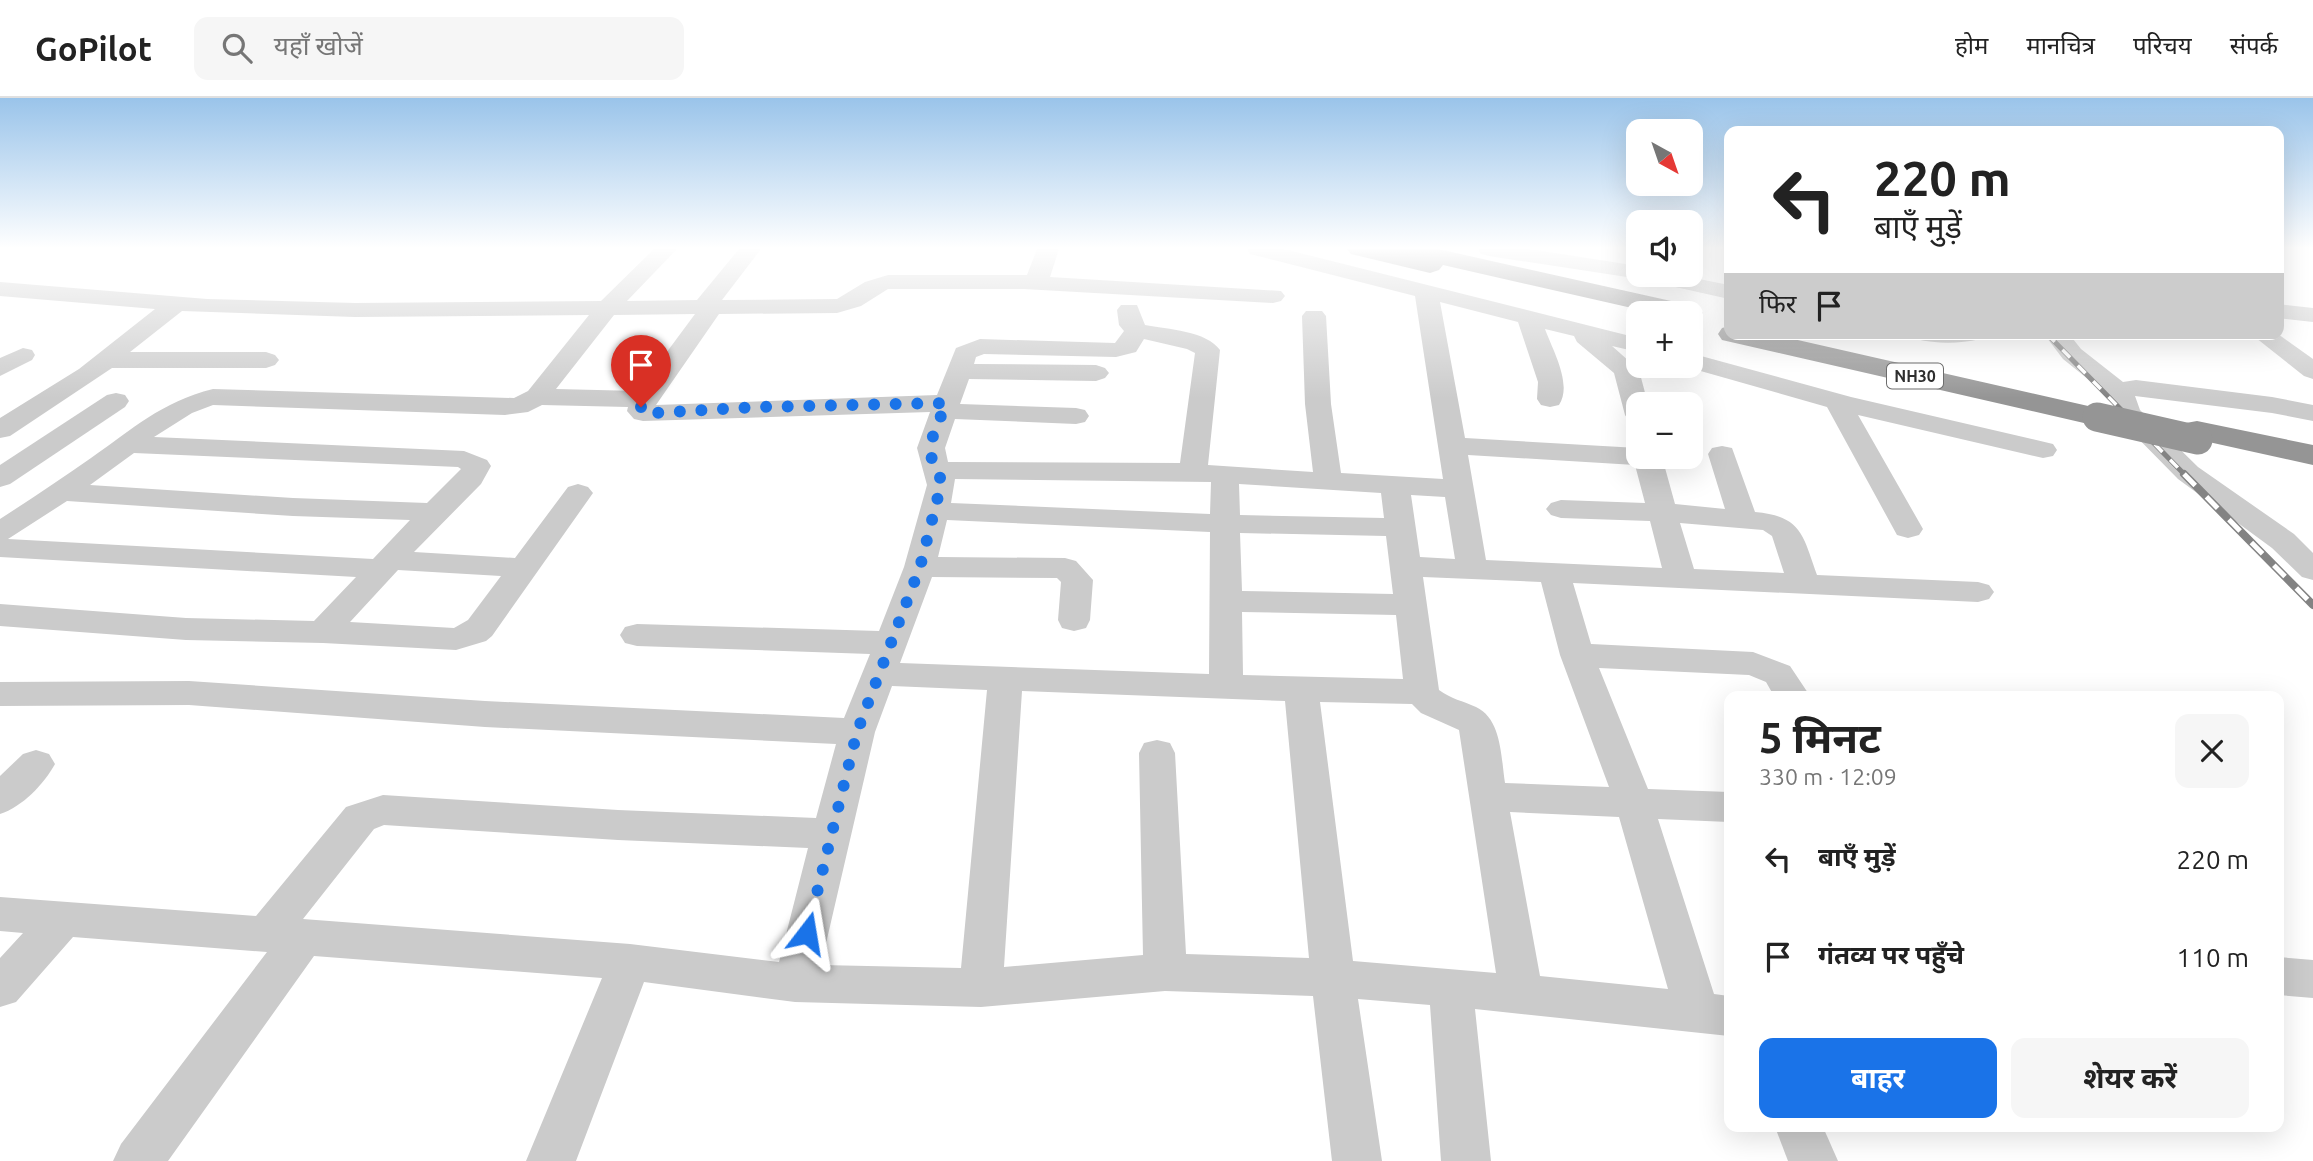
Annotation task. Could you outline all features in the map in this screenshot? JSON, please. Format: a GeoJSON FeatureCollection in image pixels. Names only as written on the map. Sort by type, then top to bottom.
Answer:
{"type":"FeatureCollection","features":[{"type":"Feature","properties":{"kind":"highway"},"geometry":{"type":"LineString","coordinates":[[1577,299],[1626,310]]}},
{"type":"Feature","properties":{"kind":"highway"},"geometry":{"type":"LineString","coordinates":[[1703,316],[1724,321]]}},
{"type":"Feature","properties":{"kind":"highway","name":"NH30"},"geometry":{"type":"LineString","coordinates":[[1703,328],[1724,333]]}},
{"type":"Feature","properties":{"kind":"highway","name":"NH30"},"geometry":{"type":"LineString","coordinates":[[1761,340],[2107,406]]}},
{"type":"Feature","properties":{"kind":"highway","name":"NH30"},"geometry":{"type":"LineString","coordinates":[[1809,340],[2107,406],[2313,467]]}},
{"type":"Feature","properties":{"kind":"highway","name":"NH30"},"geometry":{"type":"LineString","coordinates":[[2198,435],[2313,455]]}},
{"type":"Feature","properties":{"kind":"street"},"geometry":{"type":"LineString","coordinates":[[113,299],[176,304],[355,310],[837,306],[859,299]]}},
{"type":"Feature","properties":{"kind":"street"},"geometry":{"type":"LineString","coordinates":[[0,532],[62,492],[180,407],[213,397],[519,406],[537,397],[616,299]]}},
{"type":"Feature","properties":{"kind":"street"},"geometry":{"type":"LineString","coordinates":[[714,299],[641,407],[643,413],[760,407],[945,407],[1076,416]]}},
{"type":"Feature","properties":{"kind":"street"},"geometry":{"type":"LineString","coordinates":[[1130,299],[1129,319],[1137,330],[1195,343],[1208,350],[1193,472]]}},
{"type":"Feature","properties":{"kind":"street"},"geometry":{"type":"LineString","coordinates":[[1428,299],[1442,370],[1472,569]]}},
{"type":"Feature","properties":{"kind":"street"},"geometry":{"type":"LineString","coordinates":[[1456,299],[1626,342]]}},
{"type":"Feature","properties":{"kind":"street"},"geometry":{"type":"LineString","coordinates":[[0,430],[107,360],[176,304]]}},
{"type":"Feature","properties":{"kind":"street"},"geometry":{"type":"LineString","coordinates":[[2284,312],[2313,315]]}},
{"type":"Feature","properties":{"kind":"street"},"geometry":{"type":"LineString","coordinates":[[1314,316],[1318,404],[1328,480]]}},
{"type":"Feature","properties":{"kind":"street"},"geometry":{"type":"LineString","coordinates":[[1529,317],[1551,382],[1550,400]]}},
{"type":"Feature","properties":{"kind":"street"},"geometry":{"type":"LineString","coordinates":[[795,983],[857,732],[920,567],[941,485],[931,448],[965,353],[980,346],[1116,350],[1127,347],[1137,330]]}},
{"type":"Feature","properties":{"kind":"street"},"geometry":{"type":"LineString","coordinates":[[1579,330],[1626,370],[1632,392]]}},
{"type":"Feature","properties":{"kind":"street"},"geometry":{"type":"LineString","coordinates":[[2061,340],[2107,406],[2128,413],[2180,466],[2210,491],[2283,541],[2313,570]]}},
{"type":"Feature","properties":{"kind":"street"},"geometry":{"type":"LineString","coordinates":[[2271,340],[2313,371]]}},
{"type":"Feature","properties":{"kind":"street"},"geometry":{"type":"LineString","coordinates":[[0,368],[23,355]]}},
{"type":"Feature","properties":{"kind":"street"},"geometry":{"type":"LineString","coordinates":[[107,360],[266,360]]}},
{"type":"Feature","properties":{"kind":"street"},"geometry":{"type":"LineString","coordinates":[[1703,364],[1836,401],[2043,450]]}},
{"type":"Feature","properties":{"kind":"street"},"geometry":{"type":"LineString","coordinates":[[958,371],[1096,373]]}},
{"type":"Feature","properties":{"kind":"street"},"geometry":{"type":"LineString","coordinates":[[2107,406],[2127,389],[2136,388],[2272,405],[2313,413]]}},
{"type":"Feature","properties":{"kind":"street"},"geometry":{"type":"LineString","coordinates":[[537,397],[646,399]]}},
{"type":"Feature","properties":{"kind":"street"},"geometry":{"type":"LineString","coordinates":[[0,478],[116,401]]}},
{"type":"Feature","properties":{"kind":"street"},"geometry":{"type":"LineString","coordinates":[[1836,401],[1908,529]]}},
{"type":"Feature","properties":{"kind":"street"},"geometry":{"type":"LineString","coordinates":[[128,444],[473,462],[477,467],[476,472],[323,632]]}},
{"type":"Feature","properties":{"kind":"street"},"geometry":{"type":"LineString","coordinates":[[1452,446],[1626,456]]}},
{"type":"Feature","properties":{"kind":"street"},"geometry":{"type":"LineString","coordinates":[[1722,454],[1743,519]]}},
{"type":"Feature","properties":{"kind":"street"},"geometry":{"type":"LineString","coordinates":[[1651,469],[1681,579]]}},
{"type":"Feature","properties":{"kind":"street"},"geometry":{"type":"LineString","coordinates":[[938,470],[1193,472],[1458,489]]}},
{"type":"Feature","properties":{"kind":"street"},"geometry":{"type":"LineString","coordinates":[[1084,517],[1085,471]]}},
{"type":"Feature","properties":{"kind":"street"},"geometry":{"type":"LineString","coordinates":[[1225,475],[1226,685]]}},
{"type":"Feature","properties":{"kind":"street"},"geometry":{"type":"LineString","coordinates":[[1395,485],[1422,692],[1425,699],[1434,705],[1474,722],[1478,728],[1521,994]]}},
{"type":"Feature","properties":{"kind":"street"},"geometry":{"type":"LineString","coordinates":[[62,492],[293,507],[435,512]]}},
{"type":"Feature","properties":{"kind":"street"},"geometry":{"type":"LineString","coordinates":[[0,615],[186,629],[323,632],[444,640],[464,638],[480,628],[578,493]]}},
{"type":"Feature","properties":{"kind":"street"},"geometry":{"type":"LineString","coordinates":[[1561,509],[1661,512],[1771,522],[1786,532],[1804,584]]}},
{"type":"Feature","properties":{"kind":"street"},"geometry":{"type":"LineString","coordinates":[[934,511],[1226,524],[1400,527]]}},
{"type":"Feature","properties":{"kind":"street"},"geometry":{"type":"LineString","coordinates":[[0,548],[386,565],[525,568]]}},
{"type":"Feature","properties":{"kind":"street"},"geometry":{"type":"LineString","coordinates":[[1405,566],[1978,592]]}},
{"type":"Feature","properties":{"kind":"street"},"geometry":{"type":"LineString","coordinates":[[920,567],[1065,568],[1077,580],[1074,620]]}},
{"type":"Feature","properties":{"kind":"street"},"geometry":{"type":"LineString","coordinates":[[0,914],[630,962],[795,983],[981,988],[1165,972],[1333,978],[1713,1014],[1577,655],[1553,573]]}},
{"type":"Feature","properties":{"kind":"street"},"geometry":{"type":"LineString","coordinates":[[1226,601],[1410,605]]}},
{"type":"Feature","properties":{"kind":"street"},"geometry":{"type":"LineString","coordinates":[[638,635],[885,658],[1005,678],[1422,692]]}},
{"type":"Feature","properties":{"kind":"street"},"geometry":{"type":"LineString","coordinates":[[1577,655],[1754,664],[1778,674],[1789,691]]}},
{"type":"Feature","properties":{"kind":"street"},"geometry":{"type":"LineString","coordinates":[[981,988],[1005,678]]}},
{"type":"Feature","properties":{"kind":"street"},"geometry":{"type":"LineString","coordinates":[[1301,689],[1333,978],[1357,1161]]}},
{"type":"Feature","properties":{"kind":"street"},"geometry":{"type":"LineString","coordinates":[[0,694],[189,693],[485,714],[857,732]]}},
{"type":"Feature","properties":{"kind":"street"},"geometry":{"type":"LineString","coordinates":[[1157,753],[1165,972]]}},
{"type":"Feature","properties":{"kind":"street"},"geometry":{"type":"LineString","coordinates":[[0,799],[36,764]]}},
{"type":"Feature","properties":{"kind":"street"},"geometry":{"type":"LineString","coordinates":[[1489,797],[1724,807]]}},
{"type":"Feature","properties":{"kind":"street"},"geometry":{"type":"LineString","coordinates":[[138,1161],[360,818],[383,810],[618,825],[832,834]]}},
{"type":"Feature","properties":{"kind":"street"},"geometry":{"type":"LineString","coordinates":[[0,988],[63,919]]}},
{"type":"Feature","properties":{"kind":"street"},"geometry":{"type":"LineString","coordinates":[[551,1161],[630,962]]}},
{"type":"Feature","properties":{"kind":"street"},"geometry":{"type":"LineString","coordinates":[[2284,977],[2313,979]]}},
{"type":"Feature","properties":{"kind":"street"},"geometry":{"type":"LineString","coordinates":[[1451,990],[1466,1161]]}},
{"type":"Feature","properties":{"kind":"street"},"geometry":{"type":"LineString","coordinates":[[1801,1132],[1813,1161]]}},
{"type":"Feature","properties":{"kind":"railway"},"geometry":{"type":"LineString","coordinates":[[2053,340],[2186,476]]}},
{"type":"Feature","properties":{"kind":"railway"},"geometry":{"type":"LineString","coordinates":[[2184,474],[2313,605]]}},
{"type":"Feature","properties":{"kind":"route"},"geometry":{"type":"LineString","coordinates":[[641,407],[640,411],[643,413],[652,413],[760,407],[946,403],[931,448],[933,461],[941,476],[941,485],[920,567],[857,732],[807,933]]}}]}
